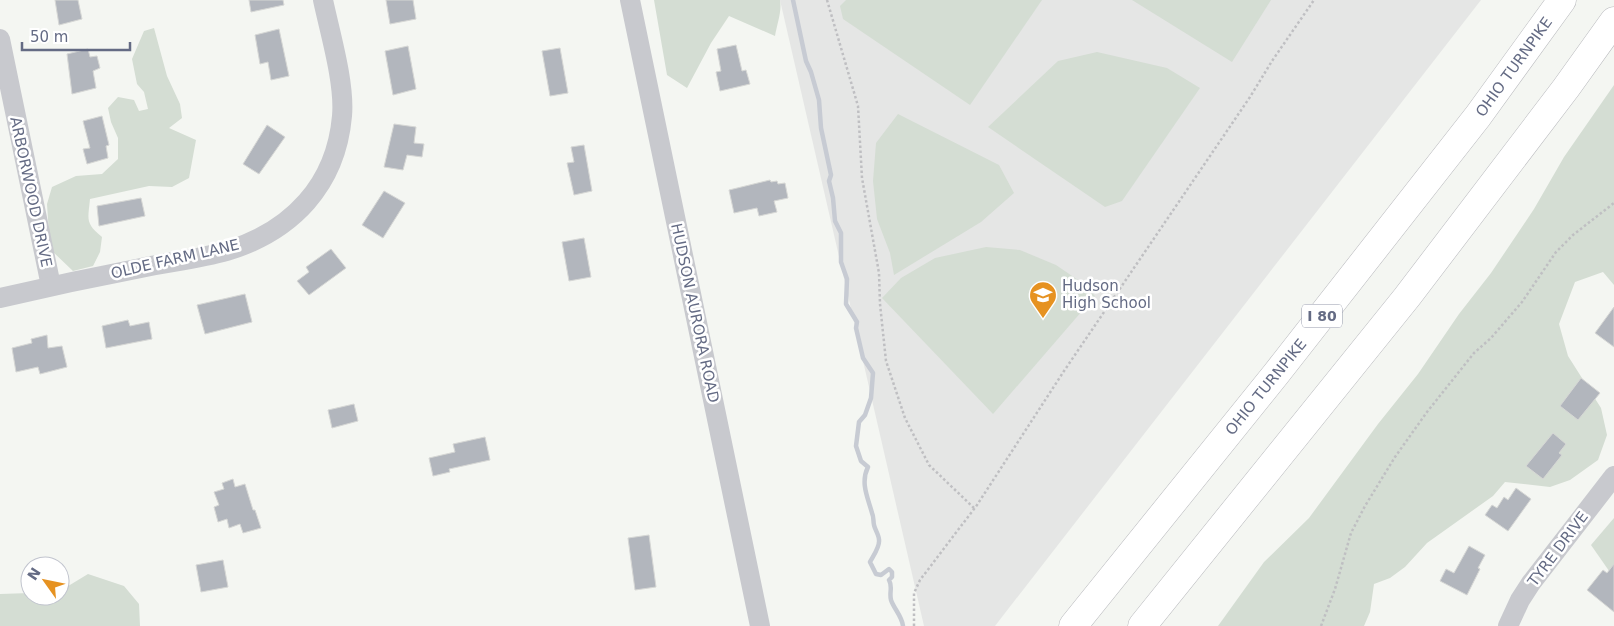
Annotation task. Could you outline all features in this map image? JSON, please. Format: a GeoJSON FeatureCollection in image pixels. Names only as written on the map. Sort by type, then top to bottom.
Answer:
{"type":"FeatureCollection","features":[{"type":"Feature","properties":{"kind":"highway","name":"OHIO TURNPIKE"},"geometry":{"type":"LineString","coordinates":[[1073,626],[1276,374],[1472,124],[1562,0]]}},
{"type":"Feature","properties":{"kind":"highway"},"geometry":{"type":"LineString","coordinates":[[1142,626],[1407,297],[1566,88],[1614,21]]}},
{"type":"Feature","properties":{"kind":"street","name":"OLDE FARM LANE"},"geometry":{"type":"LineString","coordinates":[[0,298],[225,251],[254,241],[292,218],[321,183],[340,137],[342,113],[340,82],[323,0]]}},
{"type":"Feature","properties":{"kind":"street","name":"HUDSON AURORA ROAD"},"geometry":{"type":"LineString","coordinates":[[630,0],[760,626]]}},
{"type":"Feature","properties":{"kind":"street","name":"ARBORWOOD DRIVE"},"geometry":{"type":"LineString","coordinates":[[0,39],[51,286]]}},
{"type":"Feature","properties":{"kind":"street","name":"TYRE DRIVE"},"geometry":{"type":"LineString","coordinates":[[1508,626],[1520,600],[1531,583],[1614,476]]}},
{"type":"Feature","properties":{"kind":"path"},"geometry":{"type":"LineString","coordinates":[[827,0],[858,106],[862,178],[879,272],[880,304],[886,361],[905,418],[929,465],[974,508]]}},
{"type":"Feature","properties":{"kind":"path"},"geometry":{"type":"LineString","coordinates":[[914,626],[914,593],[920,580],[974,508],[1314,0]]}},
{"type":"Feature","properties":{"kind":"path"},"geometry":{"type":"LineString","coordinates":[[1321,626],[1335,589],[1351,533],[1395,457],[1427,412],[1474,353],[1491,338],[1522,302],[1556,252],[1573,235],[1614,203]]}},
{"type":"Feature","properties":{"kind":"shaded area"},"geometry":{"type":"Polygon","coordinates":[[[654,0],[780,0],[780,9],[775,36],[729,16],[711,43],[687,88],[667,75],[654,0]]]}},
{"type":"Feature","properties":{"kind":"shaded area","name":"Hudson High School"},"geometry":{"type":"Polygon","coordinates":[[[780,0],[1481,0],[995,626],[924,626],[780,0]]]}},
{"type":"Feature","properties":{"kind":"shaded area"},"geometry":{"type":"Polygon","coordinates":[[[846,0],[1042,0],[970,105],[843,19],[840,6],[846,0]]]}},
{"type":"Feature","properties":{"kind":"shaded area"},"geometry":{"type":"Polygon","coordinates":[[[1132,0],[1271,0],[1232,62],[1132,0]]]}},
{"type":"Feature","properties":{"kind":"shaded area"},"geometry":{"type":"Polygon","coordinates":[[[154,28],[167,76],[180,104],[182,118],[169,128],[196,140],[189,178],[172,187],[149,186],[90,199],[89,221],[102,237],[100,252],[93,266],[73,271],[50,249],[47,204],[52,187],[76,176],[102,174],[118,159],[118,138],[111,122],[108,108],[118,97],[134,100],[139,111],[148,109],[144,92],[137,84],[132,59],[144,31],[154,28]]]}},
{"type":"Feature","properties":{"kind":"shaded area"},"geometry":{"type":"Polygon","coordinates":[[[1097,52],[1167,68],[1200,88],[1122,201],[1105,207],[988,127],[1058,61],[1097,52]]]}},
{"type":"Feature","properties":{"kind":"shaded area"},"geometry":{"type":"Polygon","coordinates":[[[1614,85],[1614,285],[1603,272],[1575,282],[1559,324],[1568,356],[1601,408],[1607,435],[1598,460],[1570,480],[1550,487],[1505,482],[1493,496],[1427,543],[1405,567],[1390,578],[1374,584],[1370,612],[1364,626],[1218,626],[1264,562],[1309,518],[1378,424],[1418,374],[1459,314],[1491,273],[1534,209],[1564,157],[1614,85]]]}},
{"type":"Feature","properties":{"kind":"shaded area"},"geometry":{"type":"Polygon","coordinates":[[[898,114],[999,165],[1014,193],[981,222],[894,275],[890,253],[877,219],[873,181],[876,143],[898,114]]]}},
{"type":"Feature","properties":{"kind":"shaded area"},"geometry":{"type":"Polygon","coordinates":[[[986,247],[1020,250],[1056,265],[1081,282],[1095,296],[993,414],[882,298],[901,278],[935,258],[986,247]]]}},
{"type":"Feature","properties":{"kind":"shaded area"},"geometry":{"type":"Polygon","coordinates":[[[1614,518],[1614,578],[1591,545],[1614,518]]]}},
{"type":"Feature","properties":{"kind":"shaded area"},"geometry":{"type":"Polygon","coordinates":[[[88,574],[124,586],[139,604],[140,626],[0,626],[0,594],[20,593],[20,606],[70,606],[70,585],[88,574]]]}},
{"type":"Feature","properties":{"kind":"building"},"geometry":{"type":"Polygon","coordinates":[[[55,0],[78,0],[82,19],[59,25],[55,0]]]}},
{"type":"Feature","properties":{"kind":"building"},"geometry":{"type":"Polygon","coordinates":[[[249,0],[283,0],[284,5],[251,12],[249,0]]]}},
{"type":"Feature","properties":{"kind":"building"},"geometry":{"type":"Polygon","coordinates":[[[386,0],[413,0],[416,19],[390,24],[386,0]]]}},
{"type":"Feature","properties":{"kind":"building"},"geometry":{"type":"Polygon","coordinates":[[[279,29],[289,76],[271,80],[268,62],[260,64],[255,35],[279,29]]]}},
{"type":"Feature","properties":{"kind":"building"},"geometry":{"type":"Polygon","coordinates":[[[736,45],[742,71],[746,70],[750,84],[720,91],[716,72],[721,71],[717,49],[736,45]]]}},
{"type":"Feature","properties":{"kind":"building"},"geometry":{"type":"Polygon","coordinates":[[[408,46],[416,89],[393,95],[385,51],[408,46]]]}},
{"type":"Feature","properties":{"kind":"building"},"geometry":{"type":"Polygon","coordinates":[[[560,48],[568,93],[550,96],[542,51],[560,48]]]}},
{"type":"Feature","properties":{"kind":"building"},"geometry":{"type":"Polygon","coordinates":[[[88,49],[90,57],[97,56],[100,68],[93,71],[96,88],[72,94],[67,54],[88,49]]]}},
{"type":"Feature","properties":{"kind":"building"},"geometry":{"type":"Polygon","coordinates":[[[102,116],[109,145],[106,146],[108,158],[87,164],[83,149],[90,148],[83,121],[102,116]]]}},
{"type":"Feature","properties":{"kind":"building"},"geometry":{"type":"Polygon","coordinates":[[[394,124],[416,127],[414,143],[424,144],[422,157],[407,155],[403,170],[384,167],[394,124]]]}},
{"type":"Feature","properties":{"kind":"building"},"geometry":{"type":"Polygon","coordinates":[[[267,125],[285,137],[259,174],[243,164],[267,125]]]}},
{"type":"Feature","properties":{"kind":"building"},"geometry":{"type":"Polygon","coordinates":[[[584,145],[592,191],[574,195],[567,163],[574,162],[571,147],[584,145]]]}},
{"type":"Feature","properties":{"kind":"building"},"geometry":{"type":"Polygon","coordinates":[[[770,180],[771,182],[777,181],[778,184],[785,183],[788,198],[774,201],[777,212],[759,216],[757,208],[734,213],[729,190],[770,180]]]}},
{"type":"Feature","properties":{"kind":"building"},"geometry":{"type":"Polygon","coordinates":[[[384,191],[405,203],[383,238],[362,225],[384,191]]]}},
{"type":"Feature","properties":{"kind":"building"},"geometry":{"type":"Polygon","coordinates":[[[141,198],[145,216],[99,226],[97,206],[141,198]]]}},
{"type":"Feature","properties":{"kind":"building"},"geometry":{"type":"Polygon","coordinates":[[[584,238],[591,277],[569,281],[562,242],[584,238]]]}},
{"type":"Feature","properties":{"kind":"building"},"geometry":{"type":"Polygon","coordinates":[[[331,249],[346,268],[309,295],[297,281],[309,272],[306,267],[331,249]]]}},
{"type":"Feature","properties":{"kind":"building"},"geometry":{"type":"Polygon","coordinates":[[[245,294],[252,322],[205,334],[197,305],[245,294]]]}},
{"type":"Feature","properties":{"kind":"building"},"geometry":{"type":"Polygon","coordinates":[[[1614,307],[1614,347],[1595,333],[1614,307]]]}},
{"type":"Feature","properties":{"kind":"building"},"geometry":{"type":"Polygon","coordinates":[[[128,320],[130,326],[149,322],[152,339],[106,348],[102,326],[128,320]]]}},
{"type":"Feature","properties":{"kind":"building"},"geometry":{"type":"Polygon","coordinates":[[[47,335],[48,348],[62,346],[67,367],[40,374],[38,367],[16,372],[12,348],[32,343],[31,339],[47,335]]]}},
{"type":"Feature","properties":{"kind":"building"},"geometry":{"type":"Polygon","coordinates":[[[1581,378],[1600,393],[1578,420],[1560,406],[1581,378]]]}},
{"type":"Feature","properties":{"kind":"building"},"geometry":{"type":"Polygon","coordinates":[[[354,404],[358,421],[332,428],[328,410],[354,404]]]}},
{"type":"Feature","properties":{"kind":"building"},"geometry":{"type":"Polygon","coordinates":[[[1553,433],[1566,444],[1559,453],[1562,455],[1543,479],[1526,466],[1553,433]]]}},
{"type":"Feature","properties":{"kind":"building"},"geometry":{"type":"Polygon","coordinates":[[[485,437],[490,460],[449,469],[450,472],[433,476],[429,458],[455,452],[453,444],[485,437]]]}},
{"type":"Feature","properties":{"kind":"building"},"geometry":{"type":"Polygon","coordinates":[[[233,479],[235,487],[245,484],[261,528],[243,533],[240,524],[229,528],[227,519],[218,522],[214,507],[219,505],[214,492],[224,489],[222,483],[233,479]]]}},
{"type":"Feature","properties":{"kind":"building"},"geometry":{"type":"Polygon","coordinates":[[[1516,488],[1531,499],[1508,531],[1485,515],[1492,505],[1497,508],[1504,497],[1508,500],[1516,488]]]}},
{"type":"Feature","properties":{"kind":"building"},"geometry":{"type":"Polygon","coordinates":[[[649,535],[656,587],[635,590],[628,538],[649,535]]]}},
{"type":"Feature","properties":{"kind":"building"},"geometry":{"type":"Polygon","coordinates":[[[1469,546],[1485,555],[1467,595],[1440,581],[1446,569],[1454,573],[1469,546]]]}},
{"type":"Feature","properties":{"kind":"building"},"geometry":{"type":"Polygon","coordinates":[[[223,560],[228,587],[201,592],[196,565],[223,560]]]}},
{"type":"Feature","properties":{"kind":"building"},"geometry":{"type":"Polygon","coordinates":[[[1614,564],[1614,612],[1587,590],[1603,570],[1607,573],[1614,564]]]}},
{"type":"Feature","properties":{"kind":"waterway"},"geometry":{"type":"LineString","coordinates":[[793,0],[806,61],[819,100],[821,128],[831,175],[829,181],[835,221],[841,233],[841,262],[847,279],[846,304],[857,322],[856,328],[863,358],[873,373],[871,398],[865,415],[859,422],[856,446],[861,461],[868,467],[865,485],[879,538],[879,543],[870,562],[876,574],[881,575],[889,569],[892,572],[892,577],[889,580],[891,600],[903,626]]}},
{"type":"Feature","properties":{"kind":"place","name":"Hudson High School"},"geometry":{"type":"Point","coordinates":[1043,319]}}]}
